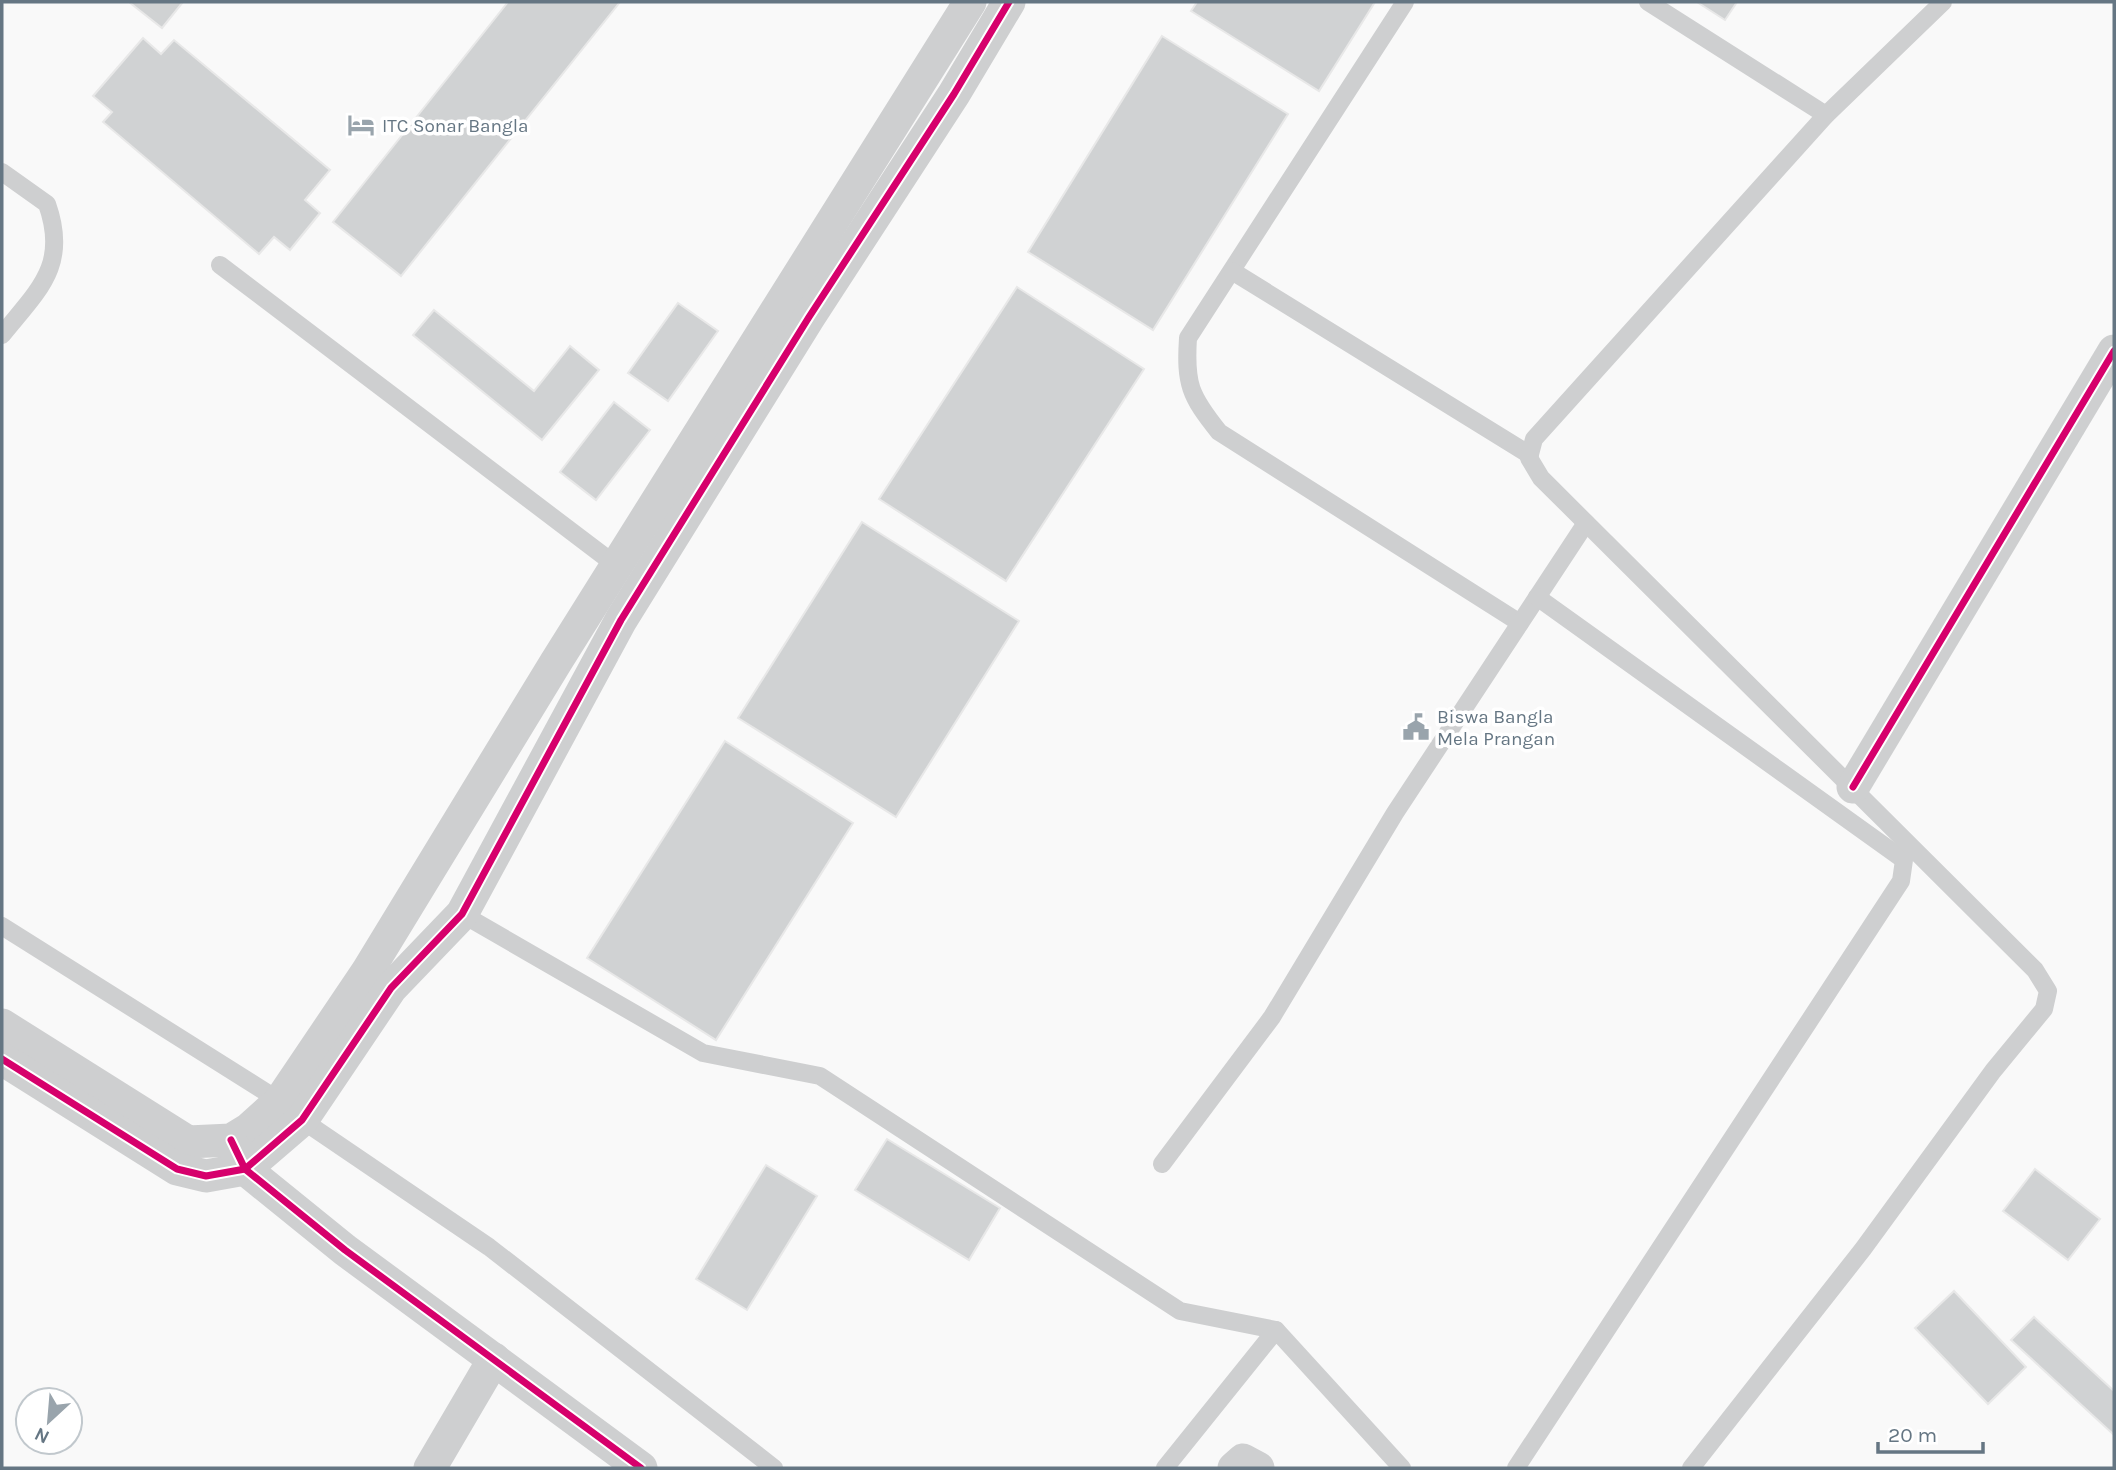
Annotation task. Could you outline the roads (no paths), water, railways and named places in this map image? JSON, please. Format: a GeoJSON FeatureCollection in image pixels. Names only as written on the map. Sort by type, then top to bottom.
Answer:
{"type":"FeatureCollection","features":[{"type":"Feature","properties":{"kind":"street"},"geometry":{"type":"LineString","coordinates":[[2,1059],[177,1169],[206,1176],[291,1111],[391,988],[461,914],[607,611],[617,566],[970,2]]}},
{"type":"Feature","properties":{"kind":"street"},"geometry":{"type":"LineString","coordinates":[[291,1111],[367,972],[607,611],[809,317],[954,94],[1009,2]]}},
{"type":"Feature","properties":{"kind":"street"},"geometry":{"type":"LineString","coordinates":[[1853,787],[2114,351]]}},
{"type":"Feature","properties":{"kind":"street"},"geometry":{"type":"LineString","coordinates":[[2,1025],[188,1142],[238,1154],[345,1250],[641,1468]]}},
{"type":"Feature","properties":{"kind":"street"},"geometry":{"type":"LineString","coordinates":[[430,1468],[494,1359]]}},
{"type":"Feature","properties":{"kind":"street"},"geometry":{"type":"LineString","coordinates":[[1234,1468],[1243,1460],[1258,1468]]}},
{"type":"Feature","properties":{"kind":"lane"},"geometry":{"type":"LineString","coordinates":[[1405,2],[1188,338],[1186,373],[1197,404],[1219,432],[1520,623]]}},
{"type":"Feature","properties":{"kind":"lane"},"geometry":{"type":"LineString","coordinates":[[1648,2],[1826,115]]}},
{"type":"Feature","properties":{"kind":"lane"},"geometry":{"type":"LineString","coordinates":[[1530,455],[1535,439],[1826,115],[1943,2]]}},
{"type":"Feature","properties":{"kind":"lane"},"geometry":{"type":"LineString","coordinates":[[924,72],[954,94]]}},
{"type":"Feature","properties":{"kind":"lane"},"geometry":{"type":"LineString","coordinates":[[2,172],[47,204],[54,235],[54,254],[48,278],[2,335]]}},
{"type":"Feature","properties":{"kind":"lane"},"geometry":{"type":"LineString","coordinates":[[220,265],[617,566]]}},
{"type":"Feature","properties":{"kind":"lane"},"geometry":{"type":"LineString","coordinates":[[1232,271],[1530,455],[1541,478],[2035,970],[2048,990],[2044,1009],[1993,1071],[1863,1249],[1691,1468]]}},
{"type":"Feature","properties":{"kind":"lane"},"geometry":{"type":"LineString","coordinates":[[1162,1164],[1272,1017],[1395,813],[1586,523]]}},
{"type":"Feature","properties":{"kind":"lane"},"geometry":{"type":"LineString","coordinates":[[1517,1468],[1901,881],[1904,860],[1537,597]]}},
{"type":"Feature","properties":{"kind":"lane"},"geometry":{"type":"LineString","coordinates":[[461,914],[702,1053],[820,1076],[1180,1311],[1276,1330],[1402,1468]]}},
{"type":"Feature","properties":{"kind":"lane"},"geometry":{"type":"LineString","coordinates":[[2,926],[291,1111],[489,1247],[774,1468]]}},
{"type":"Feature","properties":{"kind":"lane"},"geometry":{"type":"LineString","coordinates":[[1166,1468],[1276,1330]]}},
{"type":"Feature","properties":{"kind":"place","name":"ITC Sonar Bangla"},"geometry":{"type":"Point","coordinates":[361,125]}},
{"type":"Feature","properties":{"kind":"place","name":"Biswa Bangla Mela Prangan"},"geometry":{"type":"Point","coordinates":[1416,727]}}]}
